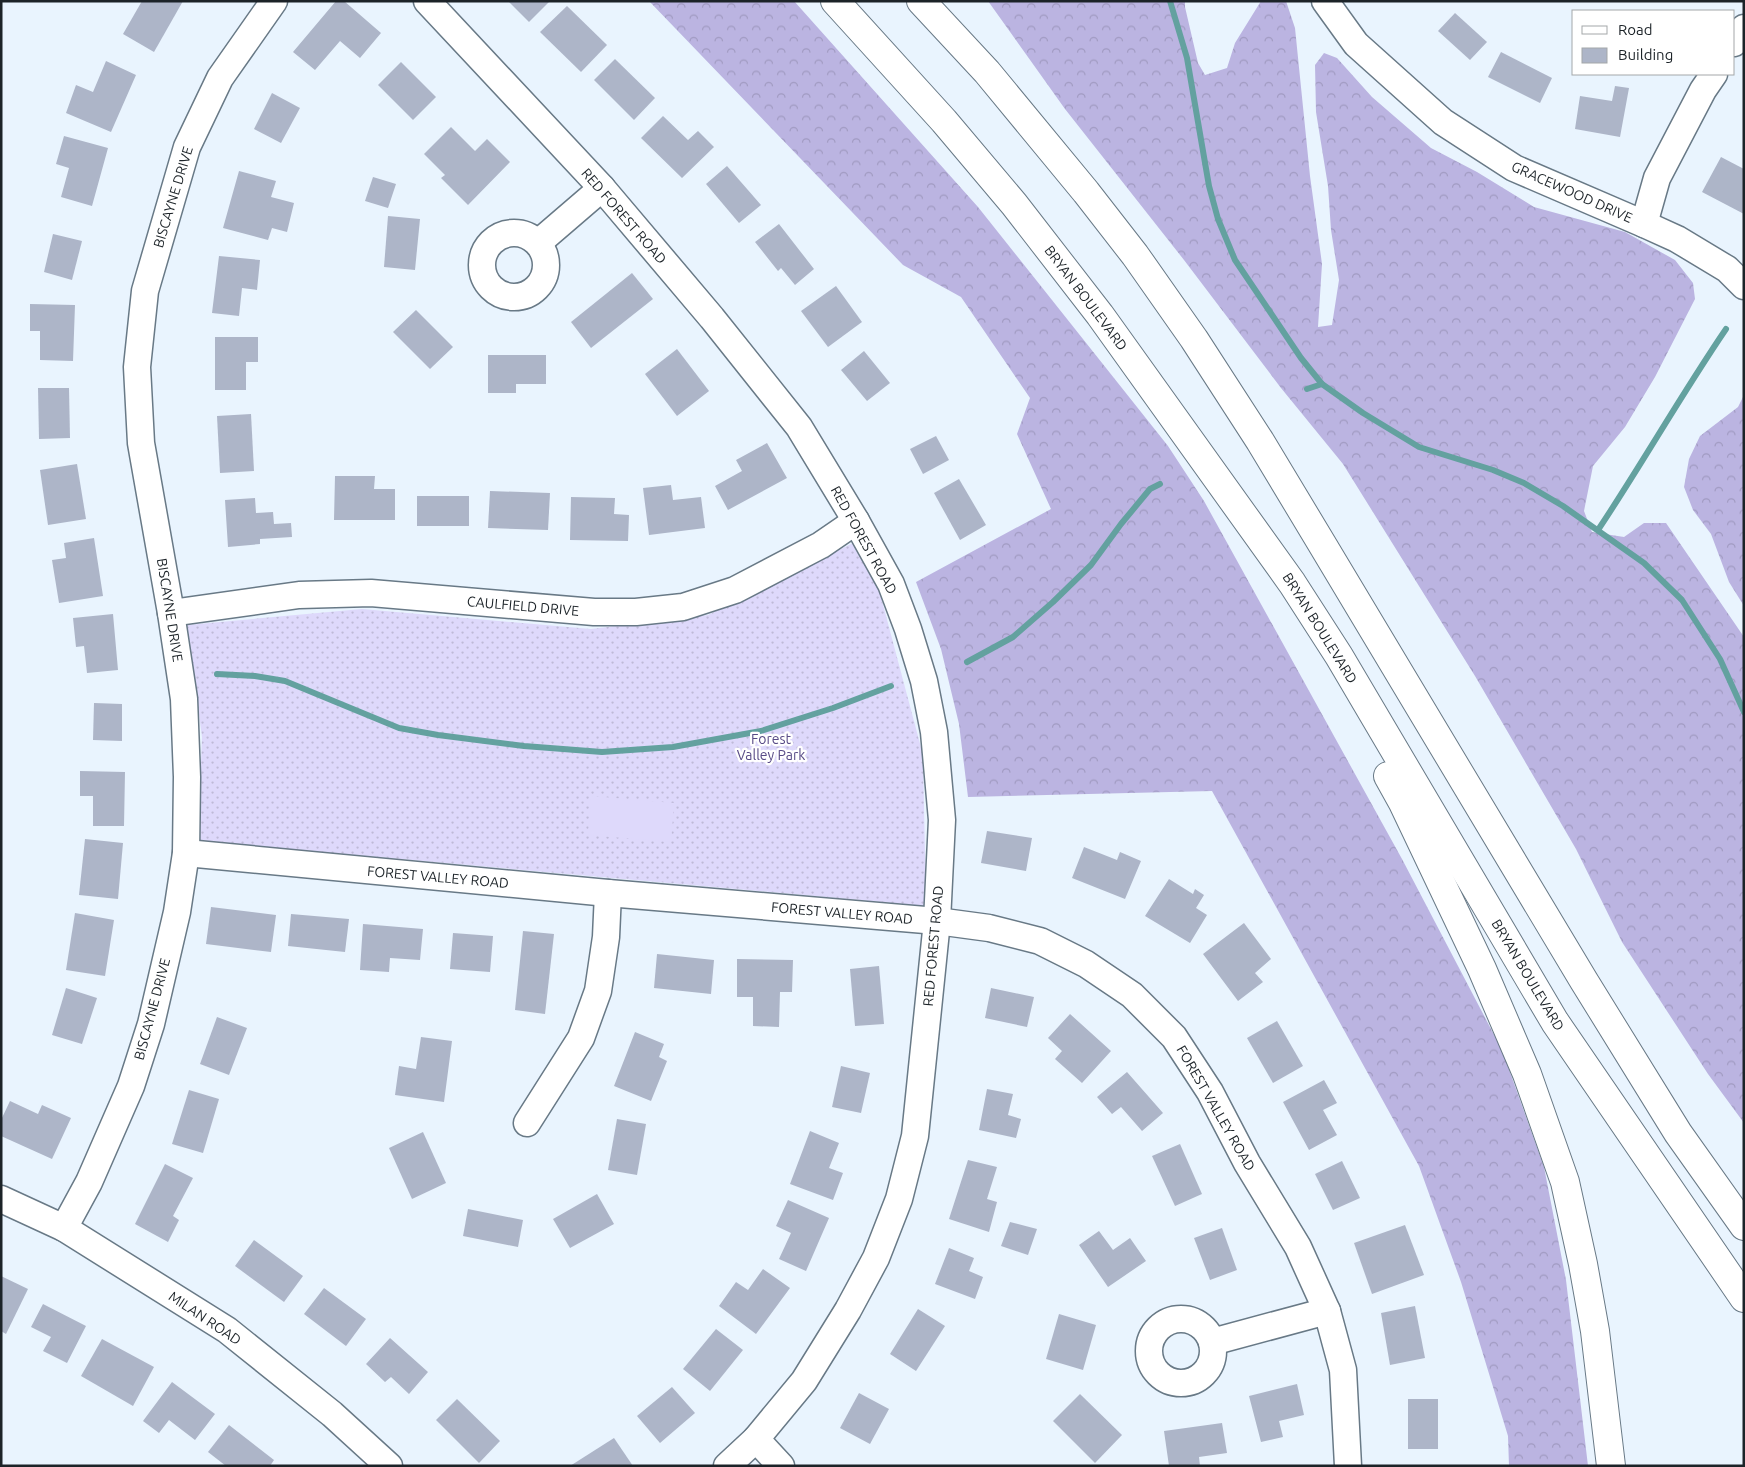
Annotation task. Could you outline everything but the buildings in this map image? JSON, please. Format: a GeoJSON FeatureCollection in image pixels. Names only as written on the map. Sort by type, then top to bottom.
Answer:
{"type":"FeatureCollection","features":[{"type":"Feature","properties":{"kind":"highway","name":"BRYAN BOULEVARD"},"geometry":{"type":"LineString","coordinates":[[835,1],[931,106],[1014,204],[1100,315],[1292,583],[1339,656],[1555,1022],[1744,1298]]}},
{"type":"Feature","properties":{"kind":"highway"},"geometry":{"type":"LineString","coordinates":[[921,1],[987,72],[1086,192],[1135,255],[1194,339],[1260,441],[1584,981],[1678,1133],[1744,1226]]}},
{"type":"Feature","properties":{"kind":"highway"},"geometry":{"type":"LineString","coordinates":[[1292,583],[1314,646],[1403,802],[1482,969],[1531,1083],[1565,1182],[1583,1264],[1595,1331],[1610,1466]]}},
{"type":"Feature","properties":{"kind":"highway"},"geometry":{"type":"LineString","coordinates":[[1708,1176],[1744,1206]]}},
{"type":"Feature","properties":{"kind":"street","name":"BISCAYNE DRIVE"},"geometry":{"type":"LineString","coordinates":[[64,1228],[89,1182],[131,1086],[153,1014],[177,912],[186,853],[188,777],[184,699],[141,442],[138,367],[145,291],[187,147],[220,78],[274,1]]}},
{"type":"Feature","properties":{"kind":"street","name":"RED FOREST ROAD"},"geometry":{"type":"LineString","coordinates":[[427,1],[602,188],[712,318],[799,427],[856,521],[891,584],[908,628],[924,681],[934,732],[942,820],[937,921],[915,1136],[899,1199],[876,1258],[848,1310],[804,1381],[756,1439],[727,1466]]}},
{"type":"Feature","properties":{"kind":"street","name":"GRACEWOOD DRIVE"},"geometry":{"type":"LineString","coordinates":[[1325,1],[1356,44],[1444,122],[1514,168],[1677,239],[1727,270],[1744,286]]}},
{"type":"Feature","properties":{"kind":"street"},"geometry":{"type":"LineString","coordinates":[[1735,42],[1744,28]]}},
{"type":"Feature","properties":{"kind":"street"},"geometry":{"type":"LineString","coordinates":[[1644,224],[1657,178],[1703,90],[1713,75]]}},
{"type":"Feature","properties":{"kind":"street"},"geometry":{"type":"LineString","coordinates":[[538,243],[602,188]]}},
{"type":"Feature","properties":{"kind":"street","name":"CAULFIELD DRIVE"},"geometry":{"type":"LineString","coordinates":[[171,613],[299,595],[371,593],[594,612],[636,612],[683,607],[735,590],[821,545],[856,521]]}},
{"type":"Feature","properties":{"kind":"street","name":"FOREST VALLEY ROAD"},"geometry":{"type":"LineString","coordinates":[[186,853],[608,893],[937,921],[989,928],[1040,941],[1086,964],[1132,996],[1174,1037],[1210,1092],[1247,1163],[1298,1247],[1327,1311],[1343,1370],[1348,1466]]}},
{"type":"Feature","properties":{"kind":"street"},"geometry":{"type":"LineString","coordinates":[[527,1123],[581,1038],[598,990],[606,938],[608,893]]}},
{"type":"Feature","properties":{"kind":"street","name":"MILAN ROAD"},"geometry":{"type":"LineString","coordinates":[[1,1199],[64,1228],[227,1330],[332,1414],[389,1466]]}},
{"type":"Feature","properties":{"kind":"street"},"geometry":{"type":"LineString","coordinates":[[1212,1342],[1327,1311]]}},
{"type":"Feature","properties":{"kind":"street"},"geometry":{"type":"LineString","coordinates":[[756,1439],[781,1466]]}},
{"type":"Feature","properties":{"kind":"green space"},"geometry":{"type":"Polygon","coordinates":[[[649,1],[794,1],[978,207],[1168,446],[1204,501],[1402,859],[1502,1050],[1544,1167],[1566,1280],[1588,1466],[1509,1466],[1508,1436],[1461,1282],[1419,1166],[1212,791],[968,797],[959,724],[941,649],[916,582],[1051,509],[1017,434],[1030,398],[961,297],[903,265],[649,1]]]}},
{"type":"Feature","properties":{"kind":"green space"},"geometry":{"type":"Polygon","coordinates":[[[988,1],[1185,1],[1198,63],[1205,75],[1227,68],[1235,43],[1261,1],[1286,1],[1295,28],[1310,176],[1322,264],[1318,327],[1332,325],[1339,280],[1331,230],[1328,186],[1316,112],[1315,65],[1324,53],[1337,58],[1372,97],[1431,148],[1477,172],[1534,207],[1625,232],[1675,260],[1693,283],[1695,299],[1655,377],[1625,427],[1593,466],[1584,511],[1592,532],[1624,537],[1644,523],[1666,523],[1744,637],[1744,1123],[1708,1074],[1622,942],[1576,849],[1475,676],[1343,464],[1281,388],[1184,260],[1065,109],[988,1]]]}},
{"type":"Feature","properties":{"kind":"green space"},"geometry":{"type":"Polygon","coordinates":[[[1744,395],[1744,606],[1729,582],[1711,534],[1693,510],[1684,487],[1689,459],[1700,436],[1738,407],[1744,395]]]}},
{"type":"Feature","properties":{"kind":"green space","name":"Forest Valley Park"},"geometry":{"type":"Polygon","coordinates":[[[865,537],[923,755],[926,906],[198,841],[202,737],[187,625],[362,609],[591,629],[708,615],[865,537]]]}},
{"type":"Feature","properties":{"kind":"green space"},"geometry":{"type":"Polygon","coordinates":[[[591,796],[674,803],[671,842],[588,835],[591,796]]]}},
{"type":"Feature","properties":{"kind":"waterway"},"geometry":{"type":"LineString","coordinates":[[1170,1],[1187,58],[1209,186],[1218,219],[1235,260],[1301,358],[1322,384],[1363,413],[1419,447],[1493,470],[1524,483],[1563,506],[1644,563],[1682,600],[1720,659],[1744,712]]}},
{"type":"Feature","properties":{"kind":"waterway"},"geometry":{"type":"LineString","coordinates":[[1598,530],[1726,329]]}},
{"type":"Feature","properties":{"kind":"waterway"},"geometry":{"type":"LineString","coordinates":[[1307,389],[1322,384]]}},
{"type":"Feature","properties":{"kind":"waterway"},"geometry":{"type":"LineString","coordinates":[[967,662],[1013,637],[1053,602],[1091,565],[1150,489],[1160,484]]}},
{"type":"Feature","properties":{"kind":"waterway"},"geometry":{"type":"LineString","coordinates":[[217,674],[255,676],[285,681],[399,728],[524,746],[602,752],[673,747],[761,731],[833,708],[891,686]]}}]}
